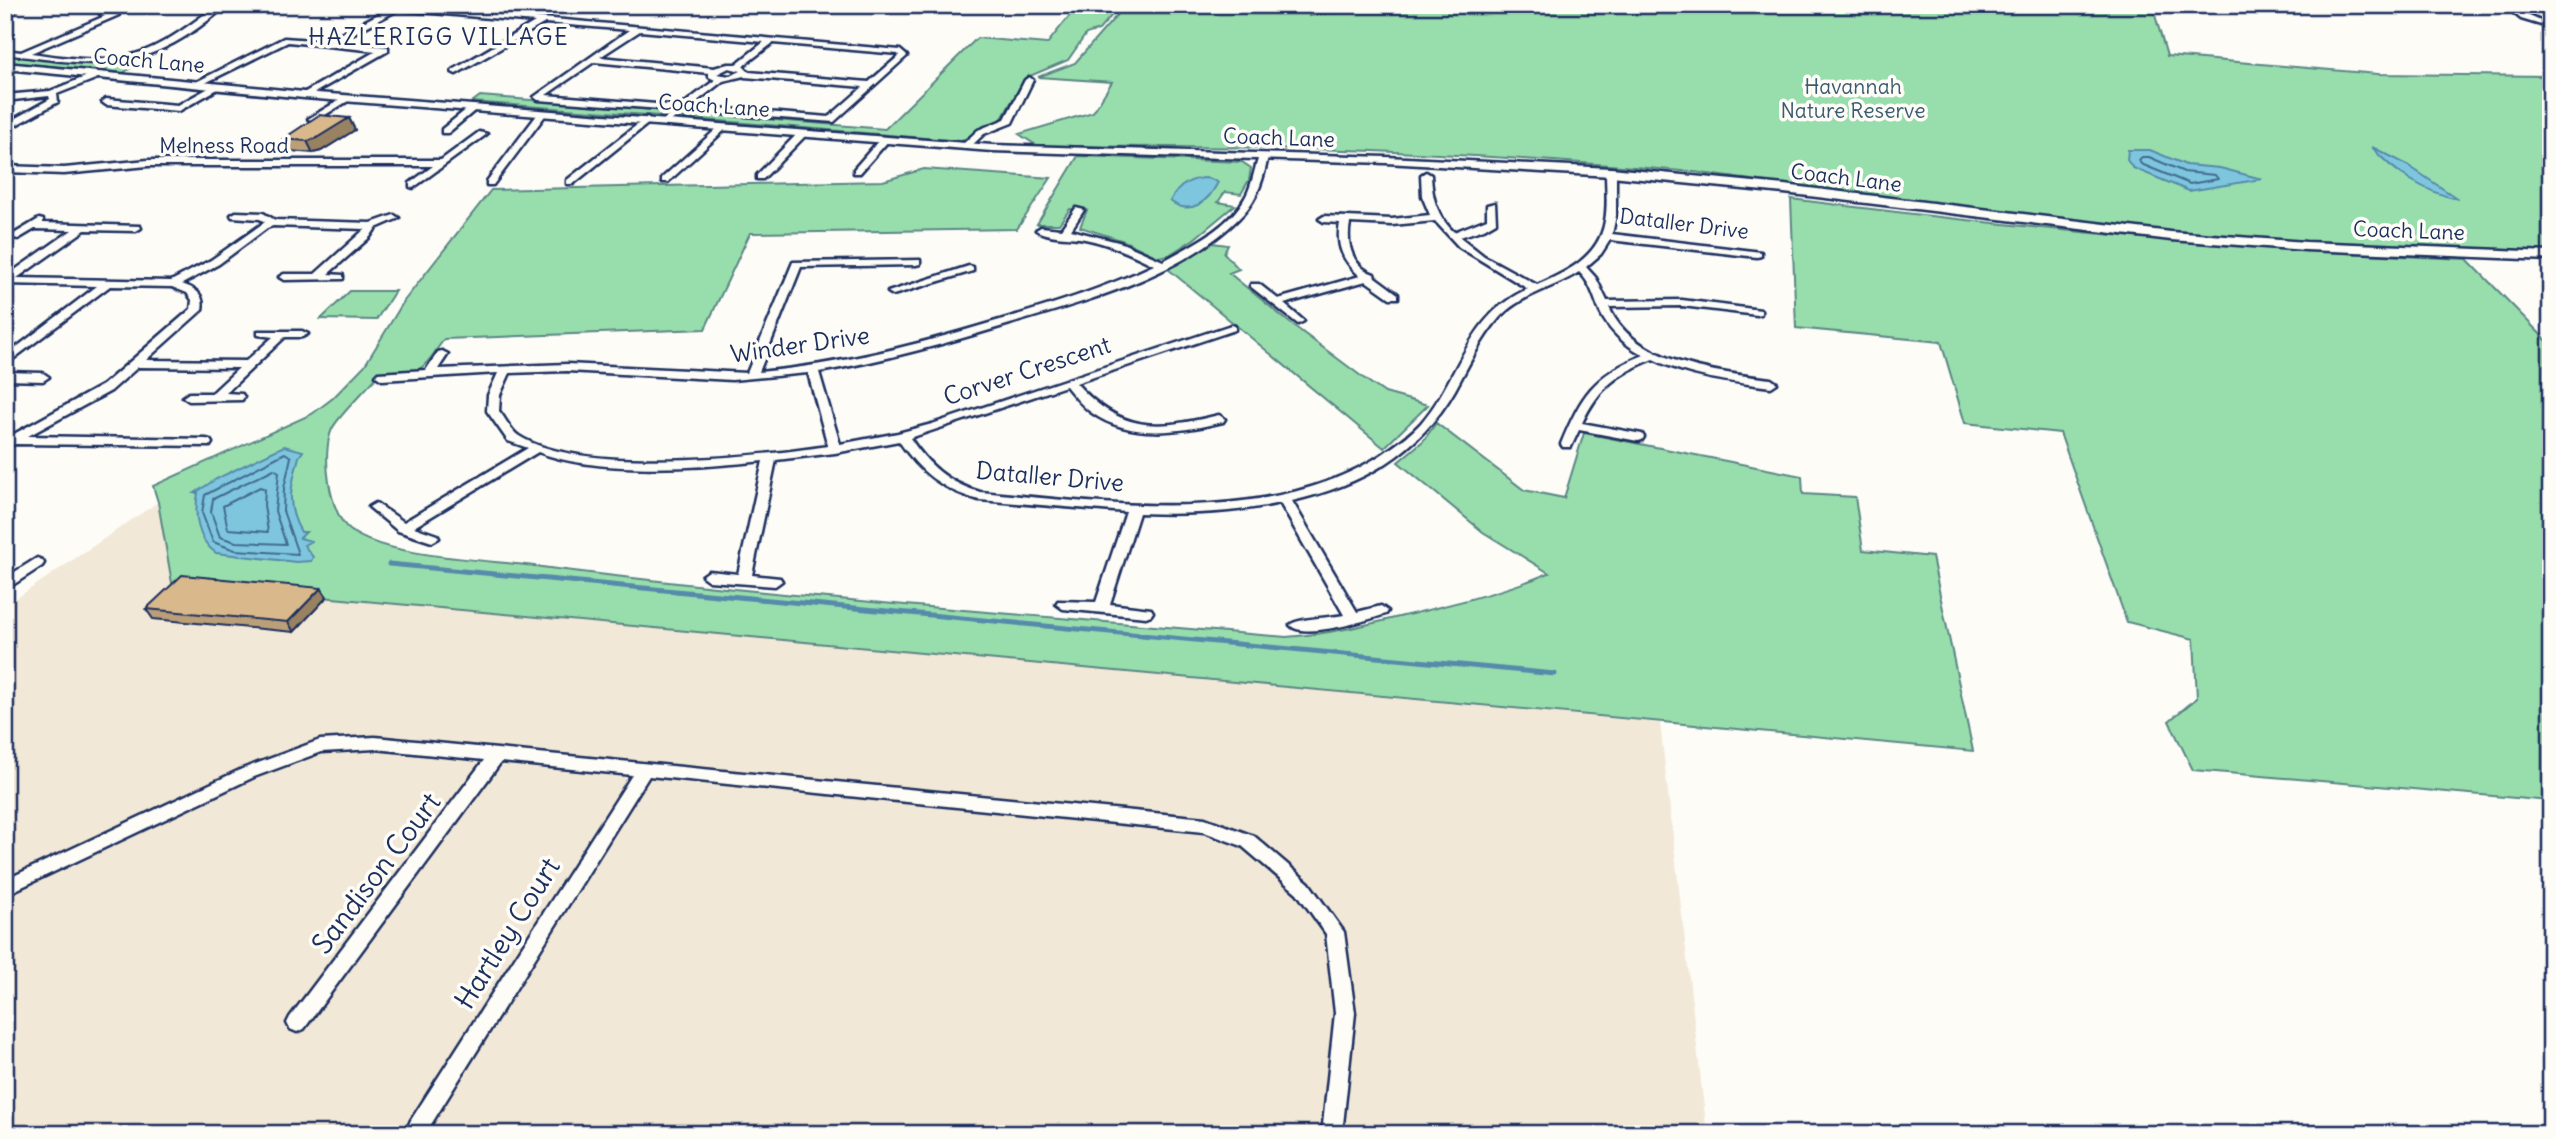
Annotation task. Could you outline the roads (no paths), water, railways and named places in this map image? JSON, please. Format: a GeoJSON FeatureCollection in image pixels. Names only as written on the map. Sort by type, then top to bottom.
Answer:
{"type":"FeatureCollection","features":[{"type":"Feature","properties":{"kind":"street"},"geometry":{"type":"LineString","coordinates":[[5,14],[21,5]]}},
{"type":"Feature","properties":{"kind":"street"},"geometry":{"type":"LineString","coordinates":[[5,52],[95,62],[131,58],[154,50],[223,5]]}},
{"type":"Feature","properties":{"kind":"street"},"geometry":{"type":"LineString","coordinates":[[366,5],[900,52],[903,55],[835,119],[825,121],[538,97],[637,30]]}},
{"type":"Feature","properties":{"kind":"street"},"geometry":{"type":"LineString","coordinates":[[2508,5],[2524,17],[2546,24]]}},
{"type":"Feature","properties":{"kind":"street"},"geometry":{"type":"LineString","coordinates":[[330,42],[397,8]]}},
{"type":"Feature","properties":{"kind":"street"},"geometry":{"type":"LineString","coordinates":[[22,54],[115,15],[104,14]]}},
{"type":"Feature","properties":{"kind":"street"},"geometry":{"type":"LineString","coordinates":[[456,72],[543,21]]}},
{"type":"Feature","properties":{"kind":"street"},"geometry":{"type":"LineString","coordinates":[[2526,26],[2546,24]]}},
{"type":"Feature","properties":{"kind":"street"},"geometry":{"type":"LineString","coordinates":[[196,85],[282,41],[298,39],[385,49],[304,95]]}},
{"type":"Feature","properties":{"kind":"street"},"geometry":{"type":"LineString","coordinates":[[741,70],[771,41]]}},
{"type":"Feature","properties":{"kind":"street"},"geometry":{"type":"LineString","coordinates":[[591,60],[718,75],[741,70],[872,85]]}},
{"type":"Feature","properties":{"kind":"street","name":"Coach Lane"},"geometry":{"type":"LineString","coordinates":[[5,66],[304,95],[967,146],[1611,172],[1771,187],[2049,224],[2171,236],[2306,246],[2551,256]]}},
{"type":"Feature","properties":{"kind":"street"},"geometry":{"type":"LineString","coordinates":[[664,122],[718,75]]}},
{"type":"Feature","properties":{"kind":"street"},"geometry":{"type":"LineString","coordinates":[[5,98],[52,93],[95,76]]}},
{"type":"Feature","properties":{"kind":"street"},"geometry":{"type":"LineString","coordinates":[[967,146],[981,132],[1009,121],[1029,80]]}},
{"type":"Feature","properties":{"kind":"street"},"geometry":{"type":"LineString","coordinates":[[106,102],[179,108],[219,86]]}},
{"type":"Feature","properties":{"kind":"street"},"geometry":{"type":"LineString","coordinates":[[5,128],[55,100],[52,93]]}},
{"type":"Feature","properties":{"kind":"street"},"geometry":{"type":"LineString","coordinates":[[312,120],[349,98]]}},
{"type":"Feature","properties":{"kind":"street"},"geometry":{"type":"LineString","coordinates":[[445,131],[475,107]]}},
{"type":"Feature","properties":{"kind":"street"},"geometry":{"type":"LineString","coordinates":[[490,183],[543,113]]}},
{"type":"Feature","properties":{"kind":"street"},"geometry":{"type":"LineString","coordinates":[[5,118],[23,118]]}},
{"type":"Feature","properties":{"kind":"street"},"geometry":{"type":"LineString","coordinates":[[570,182],[647,120]]}},
{"type":"Feature","properties":{"kind":"street"},"geometry":{"type":"LineString","coordinates":[[665,180],[724,127]]}},
{"type":"Feature","properties":{"kind":"street"},"geometry":{"type":"LineString","coordinates":[[760,177],[803,133]]}},
{"type":"Feature","properties":{"kind":"street"},"geometry":{"type":"LineString","coordinates":[[413,186],[482,134]]}},
{"type":"Feature","properties":{"kind":"street"},"geometry":{"type":"LineString","coordinates":[[857,172],[885,139]]}},
{"type":"Feature","properties":{"kind":"street","name":"Winder Drive"},"geometry":{"type":"LineString","coordinates":[[382,376],[603,368],[708,376],[751,376],[813,370],[962,335],[1123,284],[1162,265],[1220,230],[1240,212],[1254,195],[1262,156]]}},
{"type":"Feature","properties":{"kind":"street","name":"Melness Road"},"geometry":{"type":"LineString","coordinates":[[5,169],[64,171],[175,163],[442,163]]}},
{"type":"Feature","properties":{"kind":"street","name":"Dataller Drive"},"geometry":{"type":"LineString","coordinates":[[902,436],[922,467],[960,491],[979,496],[1196,509],[1285,500],[1323,489],[1356,475],[1411,441],[1430,420],[1495,315],[1512,300],[1590,261],[1606,236],[1610,222],[1611,172]]}},
{"type":"Feature","properties":{"kind":"street"},"geometry":{"type":"LineString","coordinates":[[1426,175],[1427,198],[1435,218],[1452,236],[1535,289]]}},
{"type":"Feature","properties":{"kind":"street"},"geometry":{"type":"LineString","coordinates":[[1452,236],[1480,228],[1492,220],[1492,205]]}},
{"type":"Feature","properties":{"kind":"street"},"geometry":{"type":"LineString","coordinates":[[1065,231],[1079,210]]}},
{"type":"Feature","properties":{"kind":"street"},"geometry":{"type":"LineString","coordinates":[[236,215],[262,216],[272,223]]}},
{"type":"Feature","properties":{"kind":"street"},"geometry":{"type":"LineString","coordinates":[[18,236],[46,218]]}},
{"type":"Feature","properties":{"kind":"street"},"geometry":{"type":"LineString","coordinates":[[173,284],[215,262],[263,226],[272,223],[372,226],[394,218]]}},
{"type":"Feature","properties":{"kind":"street"},"geometry":{"type":"LineString","coordinates":[[1324,219],[1392,222],[1435,218]]}},
{"type":"Feature","properties":{"kind":"street"},"geometry":{"type":"LineString","coordinates":[[125,236],[149,219]]}},
{"type":"Feature","properties":{"kind":"street"},"geometry":{"type":"LineString","coordinates":[[1346,220],[1341,236],[1342,250],[1351,261],[1394,296]]}},
{"type":"Feature","properties":{"kind":"street"},"geometry":{"type":"LineString","coordinates":[[32,226],[136,228]]}},
{"type":"Feature","properties":{"kind":"street"},"geometry":{"type":"LineString","coordinates":[[318,277],[366,235],[372,226]]}},
{"type":"Feature","properties":{"kind":"street"},"geometry":{"type":"LineString","coordinates":[[5,281],[83,227]]}},
{"type":"Feature","properties":{"kind":"street"},"geometry":{"type":"LineString","coordinates":[[1041,230],[1065,231],[1102,238],[1162,265]]}},
{"type":"Feature","properties":{"kind":"street","name":"Dataller Drive"},"geometry":{"type":"LineString","coordinates":[[1606,236],[1756,254]]}},
{"type":"Feature","properties":{"kind":"street"},"geometry":{"type":"LineString","coordinates":[[751,376],[797,264],[918,257],[929,281]]}},
{"type":"Feature","properties":{"kind":"street"},"geometry":{"type":"LineString","coordinates":[[1580,268],[1591,276],[1618,329],[1653,355],[1695,371],[1771,383]]}},
{"type":"Feature","properties":{"kind":"street"},"geometry":{"type":"LineString","coordinates":[[893,292],[969,270]]}},
{"type":"Feature","properties":{"kind":"street"},"geometry":{"type":"LineString","coordinates":[[1276,303],[1370,276]]}},
{"type":"Feature","properties":{"kind":"street"},"geometry":{"type":"LineString","coordinates":[[284,277],[339,277]]}},
{"type":"Feature","properties":{"kind":"street"},"geometry":{"type":"LineString","coordinates":[[5,281],[173,284],[191,291],[198,300],[196,310],[107,388],[8,442]]}},
{"type":"Feature","properties":{"kind":"street"},"geometry":{"type":"LineString","coordinates":[[5,362],[109,282]]}},
{"type":"Feature","properties":{"kind":"street"},"geometry":{"type":"LineString","coordinates":[[1255,286],[1298,321]]}},
{"type":"Feature","properties":{"kind":"street"},"geometry":{"type":"LineString","coordinates":[[1603,304],[1656,303],[1756,312]]}},
{"type":"Feature","properties":{"kind":"street"},"geometry":{"type":"LineString","coordinates":[[1710,307],[1710,322]]}},
{"type":"Feature","properties":{"kind":"street","name":"Corver Crescent"},"geometry":{"type":"LineString","coordinates":[[505,371],[493,402],[497,422],[518,442],[569,457],[619,462],[723,462],[835,449],[902,436],[1231,328]]}},
{"type":"Feature","properties":{"kind":"street"},"geometry":{"type":"LineString","coordinates":[[262,333],[302,334]]}},
{"type":"Feature","properties":{"kind":"street"},"geometry":{"type":"LineString","coordinates":[[215,397],[283,333]]}},
{"type":"Feature","properties":{"kind":"street"},"geometry":{"type":"LineString","coordinates":[[429,374],[442,354]]}},
{"type":"Feature","properties":{"kind":"street"},"geometry":{"type":"LineString","coordinates":[[1567,444],[1574,425],[1603,379],[1653,355]]}},
{"type":"Feature","properties":{"kind":"street"},"geometry":{"type":"LineString","coordinates":[[138,363],[249,365]]}},
{"type":"Feature","properties":{"kind":"street"},"geometry":{"type":"LineString","coordinates":[[813,370],[835,449]]}},
{"type":"Feature","properties":{"kind":"street"},"geometry":{"type":"LineString","coordinates":[[5,376],[43,377]]}},
{"type":"Feature","properties":{"kind":"street"},"geometry":{"type":"LineString","coordinates":[[1068,382],[1093,408],[1108,418],[1136,425],[1172,427],[1219,419]]}},
{"type":"Feature","properties":{"kind":"street"},"geometry":{"type":"LineString","coordinates":[[189,397],[238,397]]}},
{"type":"Feature","properties":{"kind":"street"},"geometry":{"type":"LineString","coordinates":[[1172,427],[1173,412]]}},
{"type":"Feature","properties":{"kind":"street"},"geometry":{"type":"LineString","coordinates":[[1574,425],[1639,438]]}},
{"type":"Feature","properties":{"kind":"street"},"geometry":{"type":"LineString","coordinates":[[8,442],[206,443]]}},
{"type":"Feature","properties":{"kind":"street"},"geometry":{"type":"LineString","coordinates":[[177,456],[190,443]]}},
{"type":"Feature","properties":{"kind":"street"},"geometry":{"type":"LineString","coordinates":[[403,528],[535,449]]}},
{"type":"Feature","properties":{"kind":"street"},"geometry":{"type":"LineString","coordinates":[[744,579],[770,458]]}},
{"type":"Feature","properties":{"kind":"street"},"geometry":{"type":"LineString","coordinates":[[1285,500],[1353,618]]}},
{"type":"Feature","properties":{"kind":"street","name":"Dataller Drive"},"geometry":{"type":"LineString","coordinates":[[1101,608],[1134,507]]}},
{"type":"Feature","properties":{"kind":"street"},"geometry":{"type":"LineString","coordinates":[[376,508],[403,528],[432,538]]}},
{"type":"Feature","properties":{"kind":"street"},"geometry":{"type":"LineString","coordinates":[[5,585],[37,563]]}},
{"type":"Feature","properties":{"kind":"street"},"geometry":{"type":"LineString","coordinates":[[709,576],[775,581]]}},
{"type":"Feature","properties":{"kind":"street"},"geometry":{"type":"LineString","coordinates":[[1063,604],[1146,612]]}},
{"type":"Feature","properties":{"kind":"street"},"geometry":{"type":"LineString","coordinates":[[1297,625],[1353,618],[1381,611]]}},
{"type":"Feature","properties":{"kind":"street"},"geometry":{"type":"LineString","coordinates":[[5,888],[248,773],[320,746],[375,743],[1205,825],[1248,841],[1303,888],[1335,932],[1345,1013],[1332,1134]]}},
{"type":"Feature","properties":{"kind":"street","name":"Sandison Court"},"geometry":{"type":"LineString","coordinates":[[297,1023],[497,755]]}},
{"type":"Feature","properties":{"kind":"street","name":"Hartley Court"},"geometry":{"type":"LineString","coordinates":[[418,1127],[644,770]]}},
{"type":"Feature","properties":{"kind":"water"},"geometry":{"type":"Polygon","coordinates":[[[2372,147],[2406,164],[2458,199],[2434,192],[2410,180],[2372,147]]]}},
{"type":"Feature","properties":{"kind":"water"},"geometry":{"type":"Polygon","coordinates":[[[2128,150],[2150,150],[2186,165],[2220,168],[2262,179],[2189,191],[2133,168],[2127,160],[2128,150]]]}},
{"type":"Feature","properties":{"kind":"water"},"geometry":{"type":"Polygon","coordinates":[[[1208,178],[1218,182],[1210,195],[1198,205],[1178,206],[1170,201],[1186,183],[1208,178]]]}},
{"type":"Feature","properties":{"kind":"water"},"geometry":{"type":"Polygon","coordinates":[[[284,446],[303,451],[294,477],[291,504],[301,532],[306,532],[300,538],[311,541],[304,545],[313,557],[311,561],[296,562],[216,553],[205,541],[198,526],[198,493],[195,493],[216,479],[284,446]]]}},
{"type":"Feature","properties":{"kind":"waterway"},"geometry":{"type":"LineString","coordinates":[[389,564],[1555,674]]}},
{"type":"Feature","properties":{"kind":"district","name":"HAZLERIGG VILLAGE"},"geometry":{"type":"Point","coordinates":[439,37]}},
{"type":"Feature","properties":{"kind":"park label","name":"Havannah Nature Reserve"},"geometry":{"type":"Point","coordinates":[1853,99]}}]}
